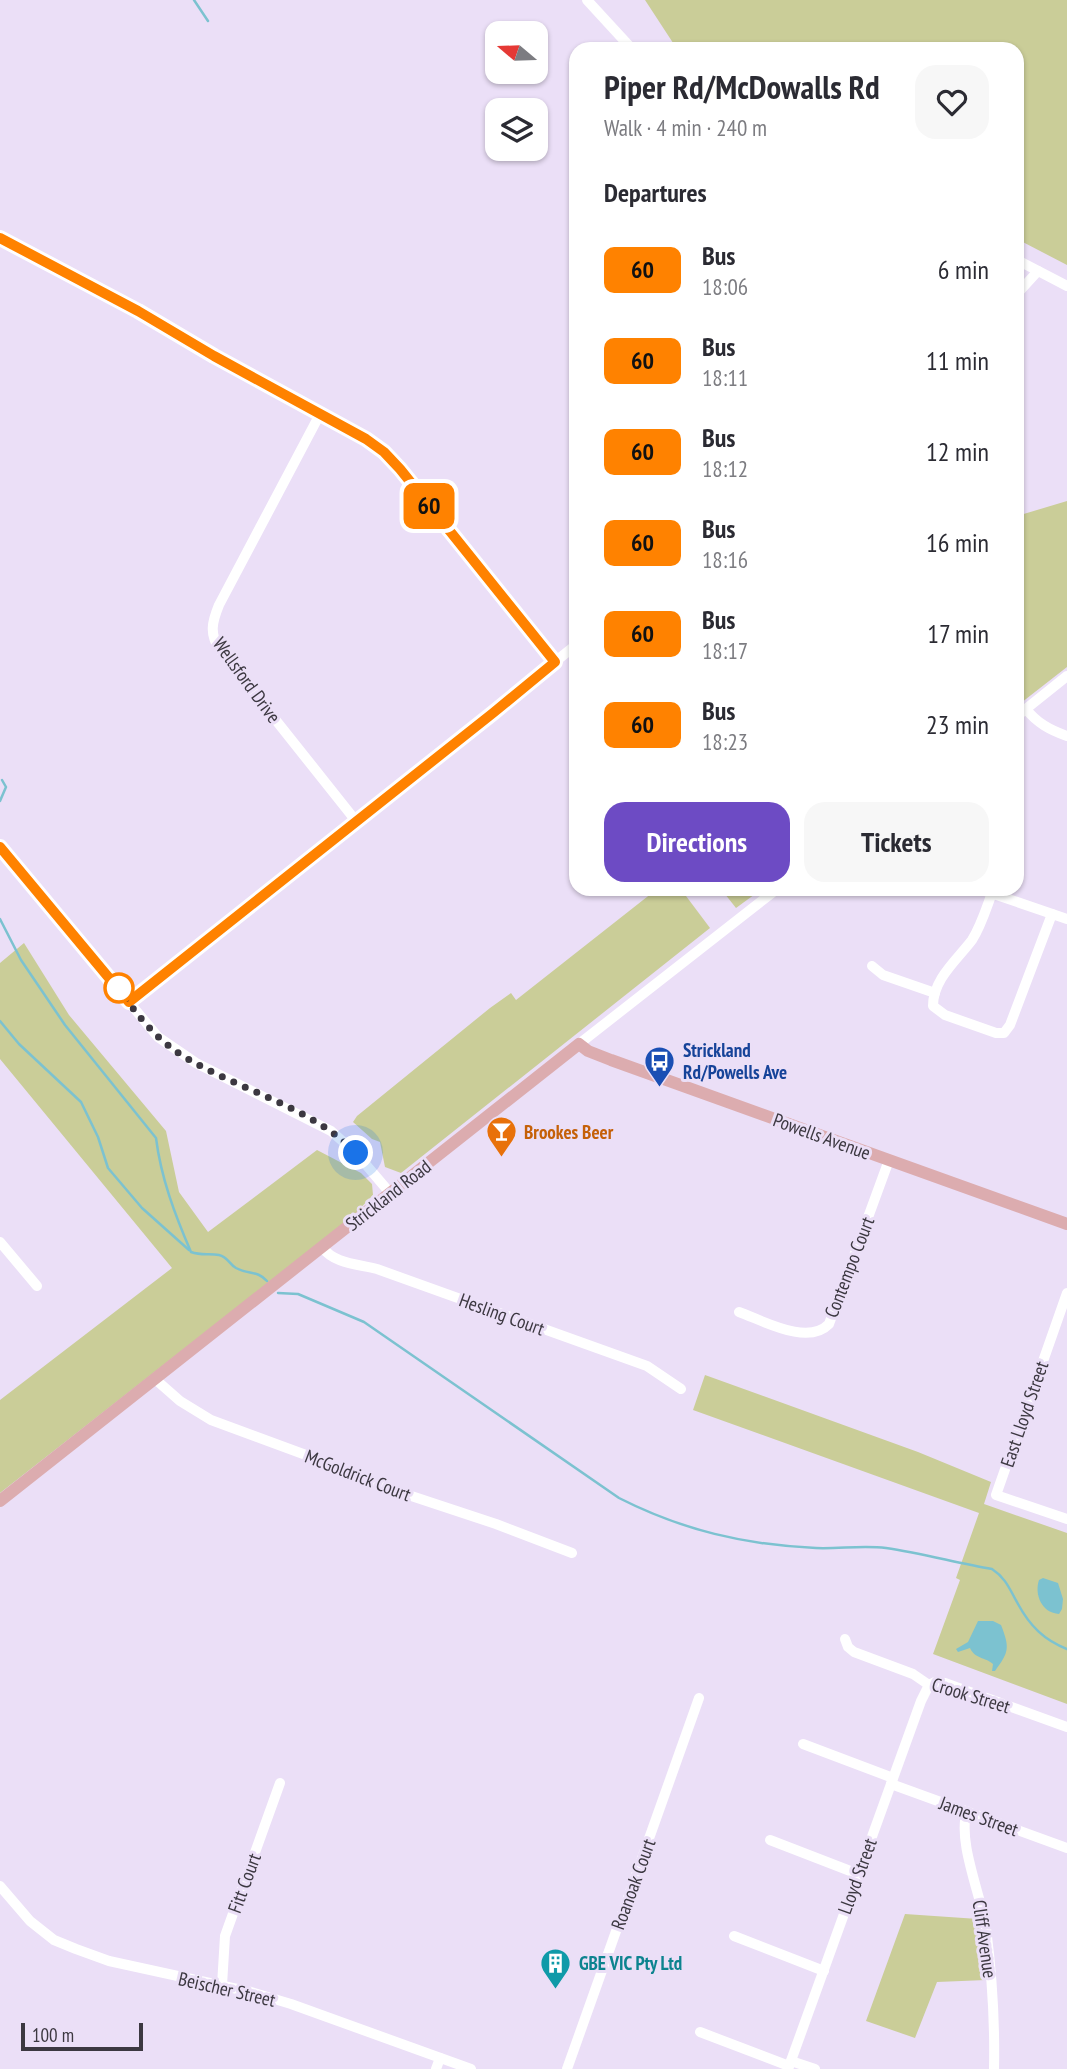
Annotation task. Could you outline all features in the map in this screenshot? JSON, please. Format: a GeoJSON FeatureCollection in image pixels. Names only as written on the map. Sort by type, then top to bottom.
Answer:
{"type":"FeatureCollection","features":[{"type":"Feature","properties":{"kind":"main road","name":"Powells Avenue"},"geometry":{"type":"LineString","coordinates":[[579,1044],[588,1051],[611,1060],[1067,1224]]}},
{"type":"Feature","properties":{"kind":"main road","name":"Strickland Road"},"geometry":{"type":"LineString","coordinates":[[0,1500],[579,1044]]}},
{"type":"Feature","properties":{"kind":"street"},"geometry":{"type":"LineString","coordinates":[[587,0],[626,42]]}},
{"type":"Feature","properties":{"kind":"street"},"geometry":{"type":"LineString","coordinates":[[0,239],[138,311],[205,352],[366,439],[393,461],[555,662]]}},
{"type":"Feature","properties":{"kind":"street"},"geometry":{"type":"LineString","coordinates":[[1024,264],[1067,286]]}},
{"type":"Feature","properties":{"kind":"street"},"geometry":{"type":"LineString","coordinates":[[1024,286],[1038,271]]}},
{"type":"Feature","properties":{"kind":"street","name":"Wellsford Drive"},"geometry":{"type":"LineString","coordinates":[[320,414],[219,605],[212,635],[228,660],[356,821]]}},
{"type":"Feature","properties":{"kind":"street"},"geometry":{"type":"LineString","coordinates":[[129,1002],[569,651]]}},
{"type":"Feature","properties":{"kind":"street"},"geometry":{"type":"LineString","coordinates":[[1067,676],[1026,709],[1045,727],[1067,736]]}},
{"type":"Feature","properties":{"kind":"street"},"geometry":{"type":"LineString","coordinates":[[0,847],[150,1029],[176,1051],[331,1131],[356,1153],[390,1193]]}},
{"type":"Feature","properties":{"kind":"street","name":"Strickland Road"},"geometry":{"type":"LineString","coordinates":[[579,1044],[768,896]]}},
{"type":"Feature","properties":{"kind":"street"},"geometry":{"type":"LineString","coordinates":[[991,896],[978,929],[942,978],[933,1006],[939,1012],[996,1033],[1004,1033],[1010,1025],[1052,914]]}},
{"type":"Feature","properties":{"kind":"street"},"geometry":{"type":"LineString","coordinates":[[998,896],[1067,919]]}},
{"type":"Feature","properties":{"kind":"street"},"geometry":{"type":"LineString","coordinates":[[872,966],[883,975],[935,993]]}},
{"type":"Feature","properties":{"kind":"street","name":"Contempo Court"},"geometry":{"type":"LineString","coordinates":[[739,1312],[802,1334],[814,1334],[824,1329],[834,1313],[889,1160]]}},
{"type":"Feature","properties":{"kind":"street"},"geometry":{"type":"LineString","coordinates":[[0,1241],[37,1286]]}},
{"type":"Feature","properties":{"kind":"street","name":"Hesling Court"},"geometry":{"type":"LineString","coordinates":[[322,1248],[331,1258],[377,1269],[647,1366],[681,1389]]}},
{"type":"Feature","properties":{"kind":"street","name":"East Lloyd Street"},"geometry":{"type":"LineString","coordinates":[[1067,1293],[996,1495],[1067,1519]]}},
{"type":"Feature","properties":{"kind":"street","name":"McGoldrick Court"},"geometry":{"type":"LineString","coordinates":[[155,1379],[180,1401],[211,1420],[334,1465],[363,1480],[572,1553]]}},
{"type":"Feature","properties":{"kind":"street","name":"Crook Street"},"geometry":{"type":"LineString","coordinates":[[845,1639],[848,1647],[855,1652],[913,1674],[929,1685],[935,1682],[948,1684],[1067,1727]]}},
{"type":"Feature","properties":{"kind":"street","name":"Lloyd Street"},"geometry":{"type":"LineString","coordinates":[[789,2065],[920,1701],[929,1685]]}},
{"type":"Feature","properties":{"kind":"street","name":"Roanoak Court"},"geometry":{"type":"LineString","coordinates":[[567,2069],[699,1698]]}},
{"type":"Feature","properties":{"kind":"street","name":"James Street"},"geometry":{"type":"LineString","coordinates":[[803,1744],[967,1811],[1067,1848]]}},
{"type":"Feature","properties":{"kind":"street","name":"Fitt Court"},"geometry":{"type":"LineString","coordinates":[[222,1985],[225,1936],[280,1783]]}},
{"type":"Feature","properties":{"kind":"street","name":"Cliff Avenue"},"geometry":{"type":"LineString","coordinates":[[967,1811],[964,1834],[983,1913],[990,1957],[994,2069]]}},
{"type":"Feature","properties":{"kind":"street"},"geometry":{"type":"LineString","coordinates":[[770,1840],[858,1874]]}},
{"type":"Feature","properties":{"kind":"street","name":"Beischer Street"},"geometry":{"type":"LineString","coordinates":[[0,1886],[30,1921],[54,1940],[109,1961],[222,1985],[290,2004],[471,2069]]}},
{"type":"Feature","properties":{"kind":"street"},"geometry":{"type":"LineString","coordinates":[[734,1936],[824,1970]]}},
{"type":"Feature","properties":{"kind":"street"},"geometry":{"type":"LineString","coordinates":[[700,2032],[789,2065],[815,2069]]}},
{"type":"Feature","properties":{"kind":"street"},"geometry":{"type":"LineString","coordinates":[[436,2069],[440,2058]]}},
{"type":"Feature","properties":{"kind":"green space"},"geometry":{"type":"Polygon","coordinates":[[[645,0],[1067,0],[1067,265],[1024,243],[1024,42],[672,42],[645,0]]]}},
{"type":"Feature","properties":{"kind":"green space"},"geometry":{"type":"Polygon","coordinates":[[[1067,501],[1067,667],[1024,701],[1024,514],[1067,501]]]}},
{"type":"Feature","properties":{"kind":"green space"},"geometry":{"type":"Polygon","coordinates":[[[648,896],[686,896],[710,928],[401,1173],[385,1167],[380,1142],[372,1139],[353,1122],[357,1116],[490,1008],[511,993],[516,1000],[648,896]]]}},
{"type":"Feature","properties":{"kind":"green space"},"geometry":{"type":"Polygon","coordinates":[[[727,896],[752,896],[736,908],[727,896]]]}},
{"type":"Feature","properties":{"kind":"green space"},"geometry":{"type":"Polygon","coordinates":[[[24,943],[69,1015],[166,1131],[179,1192],[208,1232],[317,1150],[361,1173],[372,1184],[373,1195],[351,1218],[0,1493],[0,1400],[172,1268],[0,1059],[0,963],[24,943]]]}},
{"type":"Feature","properties":{"kind":"green space"},"geometry":{"type":"Polygon","coordinates":[[[705,1375],[918,1452],[991,1482],[984,1504],[1067,1533],[1067,1704],[933,1654],[960,1580],[956,1578],[979,1513],[693,1410],[705,1375]]]}},
{"type":"Feature","properties":{"kind":"green space"},"geometry":{"type":"Polygon","coordinates":[[[905,1914],[978,1919],[986,1980],[937,1982],[915,2038],[866,2021],[905,1914]]]}},
{"type":"Feature","properties":{"kind":"water"},"geometry":{"type":"Polygon","coordinates":[[[1043,1578],[1058,1583],[1063,1599],[1059,1614],[1048,1610],[1041,1602],[1038,1586],[1039,1580],[1043,1578]]]}},
{"type":"Feature","properties":{"kind":"water"},"geometry":{"type":"Polygon","coordinates":[[[978,1621],[993,1621],[1001,1625],[1004,1633],[1007,1650],[995,1671],[992,1671],[993,1664],[970,1648],[958,1652],[956,1649],[968,1642],[978,1621]]]}},
{"type":"Feature","properties":{"kind":"waterway"},"geometry":{"type":"LineString","coordinates":[[194,0],[208,21]]}},
{"type":"Feature","properties":{"kind":"waterway"},"geometry":{"type":"LineString","coordinates":[[0,801],[6,787],[2,780]]}},
{"type":"Feature","properties":{"kind":"waterway"},"geometry":{"type":"LineString","coordinates":[[0,919],[21,960],[65,1025],[156,1138],[169,1196],[191,1252],[222,1256],[236,1268],[260,1275],[267,1281]]}},
{"type":"Feature","properties":{"kind":"waterway"},"geometry":{"type":"LineString","coordinates":[[0,1021],[19,1044],[81,1102],[98,1137],[108,1168],[142,1208],[189,1250]]}},
{"type":"Feature","properties":{"kind":"waterway"},"geometry":{"type":"LineString","coordinates":[[278,1293],[298,1294],[364,1322],[619,1498],[643,1509],[690,1527],[739,1539],[816,1548],[886,1548],[992,1569],[1004,1580],[1033,1626],[1045,1637],[1067,1649]]}},
{"type":"Feature","properties":{"kind":"bus line","name":"60"},"geometry":{"type":"LineString","coordinates":[[0,238],[138,311],[196,347],[375,444],[400,469],[555,662],[129,1002],[0,847]]}},
{"type":"Feature","properties":{"kind":"place","name":"Strickland Rd/Powells Ave"},"geometry":{"type":"Point","coordinates":[660,1088]}},
{"type":"Feature","properties":{"kind":"place","name":"Brookes Beer"},"geometry":{"type":"Point","coordinates":[501,1159]}},
{"type":"Feature","properties":{"kind":"place","name":"GBE VIC Pty Ltd"},"geometry":{"type":"Point","coordinates":[556,1990]}},
{"type":"Feature","properties":{"kind":"route"},"geometry":{"type":"LineString","coordinates":[[119,988],[150,1029],[176,1051],[322,1125],[356,1153]]}}]}
